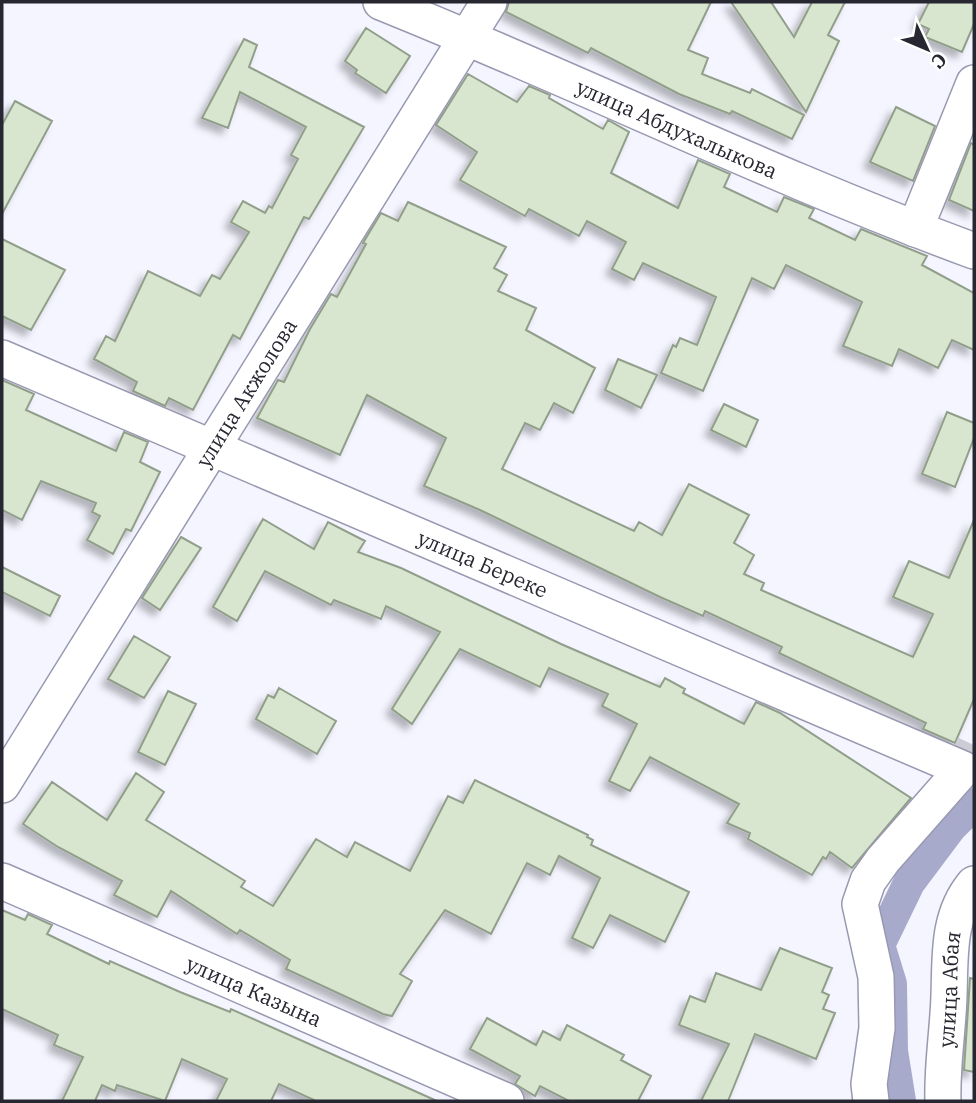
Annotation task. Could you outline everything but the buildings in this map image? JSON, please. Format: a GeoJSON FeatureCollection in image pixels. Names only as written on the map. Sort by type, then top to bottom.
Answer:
{"type":"FeatureCollection","features":[{"type":"Feature","properties":{"kind":"street","name":"улица Абдухалыкова"},"geometry":{"type":"LineString","coordinates":[[381,2],[469,37],[636,113],[974,251]]}},
{"type":"Feature","properties":{"kind":"street","name":"улица Акжолова"},"geometry":{"type":"LineString","coordinates":[[2,785],[489,2]]}},
{"type":"Feature","properties":{"kind":"street"},"geometry":{"type":"LineString","coordinates":[[915,229],[974,83]]}},
{"type":"Feature","properties":{"kind":"street","name":"улица Береке"},"geometry":{"type":"LineString","coordinates":[[2,358],[963,769],[883,860],[868,881],[860,904],[876,977],[877,1028],[869,1084],[871,1101]]}},
{"type":"Feature","properties":{"kind":"street","name":"улица Казына"},"geometry":{"type":"LineString","coordinates":[[2,881],[506,1101]]}},
{"type":"Feature","properties":{"kind":"street","name":"улица Абая"},"geometry":{"type":"LineString","coordinates":[[943,1101],[950,946],[955,919],[965,894],[974,884]]}},
{"type":"Feature","properties":{"kind":"waterway"},"geometry":{"type":"LineString","coordinates":[[900,1101],[892,1051],[891,984],[879,945],[909,883],[951,827],[974,804]]}},
{"type":"Feature","properties":{"kind":"tunnel"},"geometry":{"type":"LineString","coordinates":[[963,769],[974,745]]}}]}
